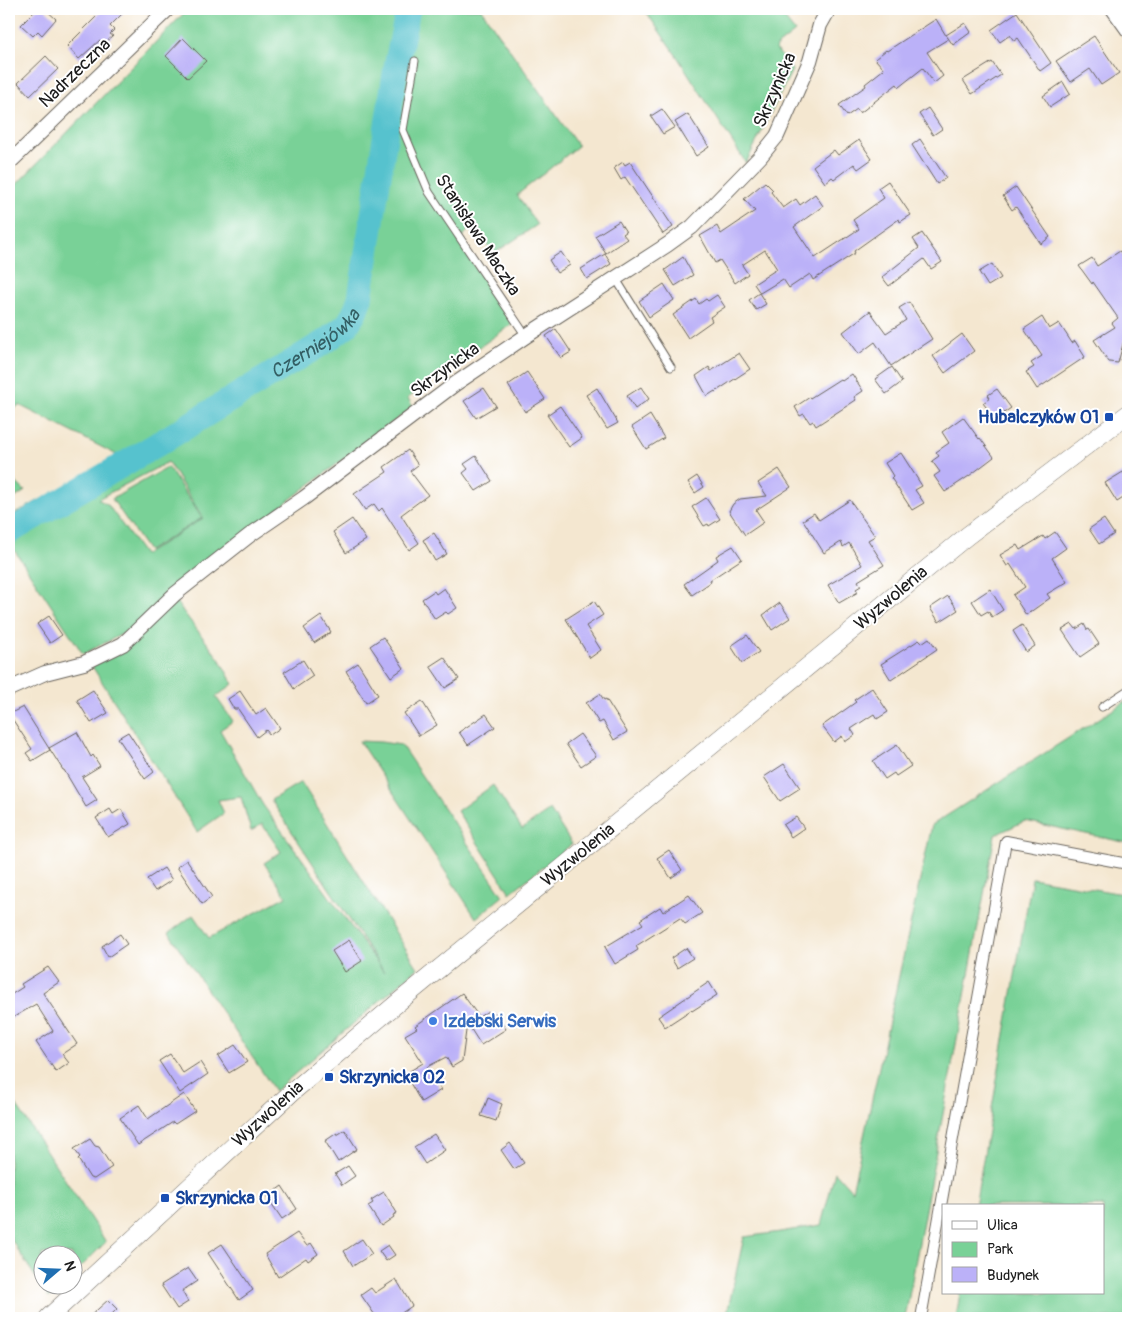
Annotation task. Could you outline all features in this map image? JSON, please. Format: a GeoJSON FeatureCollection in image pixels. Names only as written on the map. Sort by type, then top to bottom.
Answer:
{"type":"FeatureCollection","features":[{"type":"Feature","properties":{"kind":"street","name":"Nadrzeczna"},"geometry":{"type":"LineString","coordinates":[[9,163],[168,9]]}},
{"type":"Feature","properties":{"kind":"street","name":"Skrzynicka"},"geometry":{"type":"LineString","coordinates":[[9,689],[45,673],[84,663],[123,644],[175,594],[250,535],[304,498],[455,384],[692,227],[760,157],[777,136],[810,61],[820,25],[829,9]]}},
{"type":"Feature","properties":{"kind":"street"},"geometry":{"type":"LineString","coordinates":[[1113,9],[1128,30]]}},
{"type":"Feature","properties":{"kind":"street","name":"Wyzwolenia"},"geometry":{"type":"LineString","coordinates":[[48,1318],[291,1092],[393,1006],[967,536],[1128,414]]}},
{"type":"Feature","properties":{"kind":"street"},"geometry":{"type":"LineString","coordinates":[[921,1318],[1006,841],[1128,864]]}},
{"type":"Feature","properties":{"kind":"lane","name":"Stanisława Maczka"},"geometry":{"type":"LineString","coordinates":[[414,60],[403,130],[429,192],[526,336]]}},
{"type":"Feature","properties":{"kind":"lane"},"geometry":{"type":"LineString","coordinates":[[616,279],[671,366]]}},
{"type":"Feature","properties":{"kind":"lane"},"geometry":{"type":"LineString","coordinates":[[1102,707],[1128,690]]}},
{"type":"Feature","properties":{"kind":"green space"},"geometry":{"type":"Polygon","coordinates":[[[188,9],[481,9],[578,146],[517,195],[537,225],[493,254],[475,225],[458,240],[512,324],[408,398],[413,407],[252,528],[132,629],[83,654],[15,551],[9,555],[9,517],[119,456],[19,405],[9,414],[9,192],[188,9]],[[168,462],[98,499],[108,505],[144,555],[203,518],[168,462]]]}},
{"type":"Feature","properties":{"kind":"green space"},"geometry":{"type":"Polygon","coordinates":[[[644,9],[777,9],[795,32],[775,48],[792,70],[746,163],[678,58],[644,9]]]}},
{"type":"Feature","properties":{"kind":"green space"},"geometry":{"type":"Polygon","coordinates":[[[168,467],[202,518],[148,551],[112,499],[168,467]]]}},
{"type":"Feature","properties":{"kind":"green space"},"geometry":{"type":"Polygon","coordinates":[[[9,476],[25,491],[9,502],[9,476]]]}},
{"type":"Feature","properties":{"kind":"green space"},"geometry":{"type":"Polygon","coordinates":[[[176,602],[220,660],[233,684],[216,697],[233,721],[220,730],[263,805],[384,972],[271,800],[301,782],[418,968],[275,1091],[169,933],[193,915],[209,938],[286,896],[264,863],[281,852],[262,824],[251,831],[241,797],[218,800],[224,813],[197,832],[90,663],[176,602]]]}},
{"type":"Feature","properties":{"kind":"green space"},"geometry":{"type":"Polygon","coordinates":[[[1128,700],[1128,843],[1025,821],[995,835],[905,1318],[726,1318],[744,1237],[821,1225],[835,1172],[852,1191],[932,825],[1128,700]]]}},
{"type":"Feature","properties":{"kind":"green space"},"geometry":{"type":"Polygon","coordinates":[[[359,741],[401,745],[503,896],[476,918],[359,741]]]}},
{"type":"Feature","properties":{"kind":"green space"},"geometry":{"type":"Polygon","coordinates":[[[493,785],[522,829],[550,810],[572,844],[510,893],[457,811],[493,785]]]}},
{"type":"Feature","properties":{"kind":"green space"},"geometry":{"type":"Polygon","coordinates":[[[1032,878],[1128,895],[1128,1318],[956,1318],[960,1294],[1104,1294],[1104,1204],[975,1204],[1032,878]]]}},
{"type":"Feature","properties":{"kind":"green space"},"geometry":{"type":"Polygon","coordinates":[[[9,1094],[106,1242],[82,1266],[82,1244],[32,1244],[32,1272],[9,1236],[9,1094]]]}},
{"type":"Feature","properties":{"kind":"building"},"geometry":{"type":"Polygon","coordinates":[[[37,9],[45,9],[56,19],[42,35],[38,31],[33,36],[21,25],[37,9]]]}},
{"type":"Feature","properties":{"kind":"building"},"geometry":{"type":"Polygon","coordinates":[[[104,9],[127,9],[110,26],[114,30],[110,34],[113,36],[104,44],[100,40],[79,59],[67,46],[104,9]]]}},
{"type":"Feature","properties":{"kind":"building"},"geometry":{"type":"Polygon","coordinates":[[[1017,12],[1051,63],[1040,71],[1018,38],[1014,41],[1010,35],[1000,42],[991,30],[1017,12]]]}},
{"type":"Feature","properties":{"kind":"building"},"geometry":{"type":"Polygon","coordinates":[[[936,19],[948,39],[927,52],[943,76],[934,83],[923,68],[899,87],[897,84],[860,113],[857,109],[847,116],[839,105],[866,86],[865,84],[884,69],[875,59],[936,19]]]}},
{"type":"Feature","properties":{"kind":"building"},"geometry":{"type":"Polygon","coordinates":[[[965,23],[971,32],[953,45],[946,35],[965,23]]]}},
{"type":"Feature","properties":{"kind":"building"},"geometry":{"type":"Polygon","coordinates":[[[1094,36],[1119,73],[1101,85],[1090,69],[1071,82],[1056,61],[1094,36]]]}},
{"type":"Feature","properties":{"kind":"building"},"geometry":{"type":"Polygon","coordinates":[[[183,38],[206,61],[188,78],[166,56],[183,38]]]}},
{"type":"Feature","properties":{"kind":"building"},"geometry":{"type":"Polygon","coordinates":[[[46,56],[58,69],[30,96],[18,83],[46,56]]]}},
{"type":"Feature","properties":{"kind":"building"},"geometry":{"type":"Polygon","coordinates":[[[992,62],[1001,75],[972,94],[963,80],[992,62]]]}},
{"type":"Feature","properties":{"kind":"building"},"geometry":{"type":"Polygon","coordinates":[[[1063,82],[1070,94],[1050,107],[1043,96],[1063,82]]]}},
{"type":"Feature","properties":{"kind":"building"},"geometry":{"type":"Polygon","coordinates":[[[928,108],[942,129],[933,135],[919,114],[928,108]]]}},
{"type":"Feature","properties":{"kind":"building"},"geometry":{"type":"Polygon","coordinates":[[[662,109],[675,127],[663,134],[651,116],[662,109]]]}},
{"type":"Feature","properties":{"kind":"building"},"geometry":{"type":"Polygon","coordinates":[[[688,114],[709,147],[696,156],[675,122],[688,114]]]}},
{"type":"Feature","properties":{"kind":"building"},"geometry":{"type":"Polygon","coordinates":[[[920,139],[946,178],[937,184],[912,145],[920,139]]]}},
{"type":"Feature","properties":{"kind":"building"},"geometry":{"type":"Polygon","coordinates":[[[859,140],[872,159],[858,169],[854,164],[834,179],[832,177],[825,183],[813,166],[834,150],[838,155],[859,140]]]}},
{"type":"Feature","properties":{"kind":"building"},"geometry":{"type":"Polygon","coordinates":[[[623,162],[625,165],[630,162],[673,227],[663,234],[625,177],[621,180],[614,168],[623,162]]]}},
{"type":"Feature","properties":{"kind":"building"},"geometry":{"type":"Polygon","coordinates":[[[888,181],[911,215],[900,222],[899,219],[854,251],[855,253],[813,280],[810,274],[789,288],[783,279],[760,293],[754,284],[777,269],[765,250],[742,265],[748,274],[735,283],[720,260],[715,263],[700,236],[717,226],[721,234],[755,211],[744,199],[765,182],[773,190],[771,192],[783,208],[796,199],[800,205],[815,194],[823,206],[794,227],[815,258],[859,229],[853,220],[884,198],[878,188],[888,181]]]}},
{"type":"Feature","properties":{"kind":"building"},"geometry":{"type":"Polygon","coordinates":[[[1016,187],[1050,237],[1041,244],[1016,207],[1012,210],[1003,196],[1016,187]]]}},
{"type":"Feature","properties":{"kind":"building"},"geometry":{"type":"Polygon","coordinates":[[[619,221],[626,232],[623,234],[627,239],[606,253],[595,236],[619,221]]]}},
{"type":"Feature","properties":{"kind":"building"},"geometry":{"type":"Polygon","coordinates":[[[922,233],[942,262],[931,269],[924,259],[889,286],[882,277],[919,248],[913,239],[922,233]]]}},
{"type":"Feature","properties":{"kind":"building"},"geometry":{"type":"Polygon","coordinates":[[[1120,251],[1128,264],[1128,346],[1124,340],[1118,363],[1109,362],[1094,340],[1115,327],[1112,323],[1118,318],[1093,282],[1092,284],[1079,266],[1092,258],[1097,266],[1120,251]]]}},
{"type":"Feature","properties":{"kind":"building"},"geometry":{"type":"Polygon","coordinates":[[[561,252],[570,265],[557,273],[549,260],[561,252]]]}},
{"type":"Feature","properties":{"kind":"building"},"geometry":{"type":"Polygon","coordinates":[[[605,254],[611,264],[587,279],[581,269],[605,254]]]}},
{"type":"Feature","properties":{"kind":"building"},"geometry":{"type":"Polygon","coordinates":[[[683,257],[693,275],[675,286],[665,270],[683,257]]]}},
{"type":"Feature","properties":{"kind":"building"},"geometry":{"type":"Polygon","coordinates":[[[992,264],[1001,278],[988,286],[979,272],[992,264]]]}},
{"type":"Feature","properties":{"kind":"building"},"geometry":{"type":"Polygon","coordinates":[[[664,284],[674,300],[649,317],[639,301],[664,284]]]}},
{"type":"Feature","properties":{"kind":"building"},"geometry":{"type":"Polygon","coordinates":[[[759,293],[766,304],[756,310],[749,300],[759,293]]]}},
{"type":"Feature","properties":{"kind":"building"},"geometry":{"type":"Polygon","coordinates":[[[717,295],[725,307],[710,317],[712,321],[688,338],[673,315],[696,299],[699,304],[717,295]]]}},
{"type":"Feature","properties":{"kind":"building"},"geometry":{"type":"Polygon","coordinates":[[[909,302],[932,339],[891,366],[875,342],[859,354],[843,332],[870,311],[886,333],[906,320],[899,308],[909,302]]]}},
{"type":"Feature","properties":{"kind":"building"},"geometry":{"type":"Polygon","coordinates":[[[1042,317],[1049,329],[1059,323],[1072,343],[1075,341],[1085,357],[1037,389],[1026,372],[1034,367],[1031,363],[1042,356],[1024,329],[1042,317]]]}},
{"type":"Feature","properties":{"kind":"building"},"geometry":{"type":"Polygon","coordinates":[[[556,329],[571,352],[561,358],[546,336],[556,329]]]}},
{"type":"Feature","properties":{"kind":"building"},"geometry":{"type":"Polygon","coordinates":[[[962,334],[974,351],[945,373],[933,356],[962,334]]]}},
{"type":"Feature","properties":{"kind":"building"},"geometry":{"type":"Polygon","coordinates":[[[739,353],[750,369],[707,396],[696,376],[709,367],[711,371],[739,353]]]}},
{"type":"Feature","properties":{"kind":"building"},"geometry":{"type":"Polygon","coordinates":[[[892,367],[902,382],[886,394],[875,379],[892,367]]]}},
{"type":"Feature","properties":{"kind":"building"},"geometry":{"type":"Polygon","coordinates":[[[527,372],[545,399],[525,412],[508,385],[527,372]]]}},
{"type":"Feature","properties":{"kind":"building"},"geometry":{"type":"Polygon","coordinates":[[[852,374],[863,391],[854,397],[856,400],[816,426],[813,421],[810,423],[804,414],[800,416],[795,407],[840,379],[842,381],[852,374]]]}},
{"type":"Feature","properties":{"kind":"building"},"geometry":{"type":"Polygon","coordinates":[[[641,387],[649,399],[635,409],[627,396],[641,387]]]}},
{"type":"Feature","properties":{"kind":"building"},"geometry":{"type":"Polygon","coordinates":[[[484,388],[496,406],[476,418],[464,401],[484,388]]]}},
{"type":"Feature","properties":{"kind":"building"},"geometry":{"type":"Polygon","coordinates":[[[597,388],[618,423],[607,429],[586,395],[597,388]]]}},
{"type":"Feature","properties":{"kind":"building"},"geometry":{"type":"Polygon","coordinates":[[[997,389],[1011,408],[995,419],[983,403],[990,398],[988,395],[997,389]]]}},
{"type":"Feature","properties":{"kind":"building"},"geometry":{"type":"Polygon","coordinates":[[[560,406],[582,438],[569,447],[547,415],[560,406]]]}},
{"type":"Feature","properties":{"kind":"building"},"geometry":{"type":"Polygon","coordinates":[[[650,415],[664,438],[646,449],[632,427],[650,415]]]}},
{"type":"Feature","properties":{"kind":"building"},"geometry":{"type":"Polygon","coordinates":[[[963,417],[994,457],[945,492],[934,476],[940,472],[932,461],[939,456],[936,452],[949,443],[942,432],[963,417]]]}},
{"type":"Feature","properties":{"kind":"building"},"geometry":{"type":"Polygon","coordinates":[[[408,450],[418,465],[410,471],[428,495],[401,515],[419,543],[409,550],[382,508],[379,511],[374,504],[365,510],[354,494],[387,472],[384,467],[408,450]]]}},
{"type":"Feature","properties":{"kind":"building"},"geometry":{"type":"Polygon","coordinates":[[[901,453],[922,486],[915,490],[924,503],[912,510],[891,478],[893,476],[885,463],[901,453]]]}},
{"type":"Feature","properties":{"kind":"building"},"geometry":{"type":"Polygon","coordinates":[[[476,456],[492,481],[476,491],[463,473],[468,469],[464,464],[476,456]]]}},
{"type":"Feature","properties":{"kind":"building"},"geometry":{"type":"Polygon","coordinates":[[[779,469],[791,487],[756,510],[764,522],[745,535],[729,511],[733,504],[740,499],[767,496],[758,483],[779,469]]]}},
{"type":"Feature","properties":{"kind":"building"},"geometry":{"type":"Polygon","coordinates":[[[1123,472],[1128,481],[1128,495],[1117,502],[1105,483],[1123,472]]]}},
{"type":"Feature","properties":{"kind":"building"},"geometry":{"type":"Polygon","coordinates":[[[697,476],[704,487],[695,493],[688,482],[697,476]]]}},
{"type":"Feature","properties":{"kind":"building"},"geometry":{"type":"Polygon","coordinates":[[[706,498],[720,519],[709,526],[708,524],[704,526],[692,507],[706,498]]]}},
{"type":"Feature","properties":{"kind":"building"},"geometry":{"type":"Polygon","coordinates":[[[850,500],[875,536],[868,540],[884,565],[858,581],[861,586],[856,589],[858,592],[839,603],[828,585],[862,565],[849,543],[843,547],[841,542],[824,553],[803,520],[814,513],[819,520],[850,500]]]}},
{"type":"Feature","properties":{"kind":"building"},"geometry":{"type":"Polygon","coordinates":[[[352,519],[366,540],[346,553],[333,532],[352,519]]]}},
{"type":"Feature","properties":{"kind":"building"},"geometry":{"type":"Polygon","coordinates":[[[1104,519],[1114,534],[1099,544],[1089,529],[1104,519]]]}},
{"type":"Feature","properties":{"kind":"building"},"geometry":{"type":"Polygon","coordinates":[[[1055,532],[1066,548],[1052,558],[1067,582],[1047,594],[1050,598],[1026,615],[1013,595],[1025,587],[1010,564],[1007,566],[1000,555],[1017,545],[1020,550],[1043,536],[1045,539],[1055,532]]]}},
{"type":"Feature","properties":{"kind":"building"},"geometry":{"type":"Polygon","coordinates":[[[434,533],[447,554],[435,561],[423,540],[434,533]]]}},
{"type":"Feature","properties":{"kind":"building"},"geometry":{"type":"Polygon","coordinates":[[[733,546],[742,559],[710,580],[711,582],[692,595],[684,584],[718,560],[716,556],[733,546]]]}},
{"type":"Feature","properties":{"kind":"building"},"geometry":{"type":"Polygon","coordinates":[[[444,588],[457,608],[435,619],[422,599],[434,591],[436,594],[444,588]]]}},
{"type":"Feature","properties":{"kind":"building"},"geometry":{"type":"Polygon","coordinates":[[[990,589],[1003,610],[992,617],[988,611],[981,615],[972,601],[990,589]]]}},
{"type":"Feature","properties":{"kind":"building"},"geometry":{"type":"Polygon","coordinates":[[[948,596],[958,610],[939,622],[930,608],[948,596]]]}},
{"type":"Feature","properties":{"kind":"building"},"geometry":{"type":"Polygon","coordinates":[[[594,601],[603,615],[586,626],[601,650],[590,658],[566,619],[594,601]]]}},
{"type":"Feature","properties":{"kind":"building"},"geometry":{"type":"Polygon","coordinates":[[[780,603],[790,618],[772,630],[763,615],[780,603]]]}},
{"type":"Feature","properties":{"kind":"building"},"geometry":{"type":"Polygon","coordinates":[[[49,616],[62,635],[50,643],[37,624],[49,616]]]}},
{"type":"Feature","properties":{"kind":"building"},"geometry":{"type":"Polygon","coordinates":[[[321,616],[331,632],[314,643],[304,628],[321,616]]]}},
{"type":"Feature","properties":{"kind":"building"},"geometry":{"type":"Polygon","coordinates":[[[1072,624],[1076,629],[1084,624],[1099,644],[1080,657],[1062,630],[1072,624]]]}},
{"type":"Feature","properties":{"kind":"building"},"geometry":{"type":"Polygon","coordinates":[[[1022,625],[1035,646],[1026,652],[1013,631],[1022,625]]]}},
{"type":"Feature","properties":{"kind":"building"},"geometry":{"type":"Polygon","coordinates":[[[747,635],[759,652],[742,663],[731,646],[747,635]]]}},
{"type":"Feature","properties":{"kind":"building"},"geometry":{"type":"Polygon","coordinates":[[[383,637],[404,668],[391,677],[370,646],[383,637]]]}},
{"type":"Feature","properties":{"kind":"building"},"geometry":{"type":"Polygon","coordinates":[[[929,638],[937,649],[891,680],[881,664],[919,640],[922,643],[929,638]]]}},
{"type":"Feature","properties":{"kind":"building"},"geometry":{"type":"Polygon","coordinates":[[[444,657],[459,679],[445,688],[430,666],[444,657]]]}},
{"type":"Feature","properties":{"kind":"building"},"geometry":{"type":"Polygon","coordinates":[[[303,660],[313,676],[294,689],[284,672],[303,660]]]}},
{"type":"Feature","properties":{"kind":"building"},"geometry":{"type":"Polygon","coordinates":[[[358,663],[378,695],[366,703],[346,671],[358,663]]]}},
{"type":"Feature","properties":{"kind":"building"},"geometry":{"type":"Polygon","coordinates":[[[872,688],[888,712],[877,719],[874,714],[851,729],[855,735],[845,742],[842,736],[834,742],[822,726],[872,688]]]}},
{"type":"Feature","properties":{"kind":"building"},"geometry":{"type":"Polygon","coordinates":[[[93,690],[108,713],[91,723],[77,700],[93,690]]]}},
{"type":"Feature","properties":{"kind":"building"},"geometry":{"type":"Polygon","coordinates":[[[240,691],[256,715],[266,708],[280,728],[270,735],[266,730],[257,737],[238,709],[234,709],[228,699],[240,691]]]}},
{"type":"Feature","properties":{"kind":"building"},"geometry":{"type":"Polygon","coordinates":[[[600,694],[604,700],[606,699],[627,732],[614,740],[603,721],[599,723],[586,703],[600,694]]]}},
{"type":"Feature","properties":{"kind":"building"},"geometry":{"type":"Polygon","coordinates":[[[422,701],[437,725],[419,736],[404,713],[422,701]]]}},
{"type":"Feature","properties":{"kind":"building"},"geometry":{"type":"Polygon","coordinates":[[[23,707],[50,750],[32,761],[26,753],[32,749],[9,714],[23,707]]]}},
{"type":"Feature","properties":{"kind":"building"},"geometry":{"type":"Polygon","coordinates":[[[486,714],[495,727],[468,745],[459,732],[486,714]]]}},
{"type":"Feature","properties":{"kind":"building"},"geometry":{"type":"Polygon","coordinates":[[[77,732],[91,757],[93,755],[100,766],[82,777],[97,800],[86,807],[49,748],[77,732]]]}},
{"type":"Feature","properties":{"kind":"building"},"geometry":{"type":"Polygon","coordinates":[[[128,732],[154,772],[145,779],[118,738],[128,732]]]}},
{"type":"Feature","properties":{"kind":"building"},"geometry":{"type":"Polygon","coordinates":[[[580,734],[596,756],[581,766],[566,744],[580,734]]]}},
{"type":"Feature","properties":{"kind":"building"},"geometry":{"type":"Polygon","coordinates":[[[897,745],[911,766],[896,776],[894,773],[885,779],[873,761],[897,745]]]}},
{"type":"Feature","properties":{"kind":"building"},"geometry":{"type":"Polygon","coordinates":[[[784,764],[800,788],[780,801],[764,777],[784,764]]]}},
{"type":"Feature","properties":{"kind":"building"},"geometry":{"type":"Polygon","coordinates":[[[110,809],[113,814],[121,809],[130,824],[108,837],[96,818],[110,809]]]}},
{"type":"Feature","properties":{"kind":"building"},"geometry":{"type":"Polygon","coordinates":[[[796,817],[804,828],[791,837],[783,825],[796,817]]]}},
{"type":"Feature","properties":{"kind":"building"},"geometry":{"type":"Polygon","coordinates":[[[669,850],[682,870],[671,878],[657,858],[669,850]]]}},
{"type":"Feature","properties":{"kind":"building"},"geometry":{"type":"Polygon","coordinates":[[[187,860],[212,897],[202,904],[177,867],[187,860]]]}},
{"type":"Feature","properties":{"kind":"building"},"geometry":{"type":"Polygon","coordinates":[[[164,868],[172,880],[155,891],[147,879],[164,868]]]}},
{"type":"Feature","properties":{"kind":"building"},"geometry":{"type":"Polygon","coordinates":[[[689,895],[702,913],[685,924],[680,918],[636,946],[638,950],[615,964],[605,947],[643,924],[640,920],[660,907],[663,912],[689,895]]]}},
{"type":"Feature","properties":{"kind":"building"},"geometry":{"type":"Polygon","coordinates":[[[120,934],[127,944],[108,957],[102,946],[120,934]]]}},
{"type":"Feature","properties":{"kind":"building"},"geometry":{"type":"Polygon","coordinates":[[[349,940],[362,961],[345,972],[332,951],[349,940]]]}},
{"type":"Feature","properties":{"kind":"building"},"geometry":{"type":"Polygon","coordinates":[[[686,948],[693,958],[677,968],[671,958],[686,948]]]}},
{"type":"Feature","properties":{"kind":"building"},"geometry":{"type":"Polygon","coordinates":[[[48,967],[59,982],[43,993],[77,1044],[62,1054],[69,1063],[56,1072],[36,1042],[53,1031],[36,1004],[9,1020],[9,996],[23,987],[21,984],[48,967]]]}},
{"type":"Feature","properties":{"kind":"building"},"geometry":{"type":"Polygon","coordinates":[[[709,982],[717,995],[665,1027],[658,1017],[709,982]]]}},
{"type":"Feature","properties":{"kind":"building"},"geometry":{"type":"Polygon","coordinates":[[[462,993],[479,1017],[488,1011],[491,1015],[495,1013],[506,1029],[481,1045],[467,1023],[462,1061],[452,1067],[446,1057],[427,1067],[441,1090],[421,1102],[405,1074],[423,1063],[405,1035],[462,993]]]}},
{"type":"Feature","properties":{"kind":"building"},"geometry":{"type":"Polygon","coordinates":[[[235,1045],[247,1062],[229,1073],[218,1056],[235,1045]]]}},
{"type":"Feature","properties":{"kind":"building"},"geometry":{"type":"Polygon","coordinates":[[[170,1054],[183,1073],[200,1062],[208,1074],[180,1093],[159,1061],[170,1054]]]}},
{"type":"Feature","properties":{"kind":"building"},"geometry":{"type":"Polygon","coordinates":[[[184,1094],[195,1111],[175,1124],[173,1122],[138,1145],[120,1118],[139,1105],[148,1119],[184,1094]]]}},
{"type":"Feature","properties":{"kind":"building"},"geometry":{"type":"Polygon","coordinates":[[[488,1098],[502,1104],[496,1121],[481,1116],[488,1098]]]}},
{"type":"Feature","properties":{"kind":"building"},"geometry":{"type":"Polygon","coordinates":[[[345,1130],[357,1149],[338,1162],[325,1141],[345,1130]]]}},
{"type":"Feature","properties":{"kind":"building"},"geometry":{"type":"Polygon","coordinates":[[[434,1134],[445,1150],[425,1164],[414,1147],[434,1134]]]}},
{"type":"Feature","properties":{"kind":"building"},"geometry":{"type":"Polygon","coordinates":[[[90,1139],[95,1146],[99,1147],[112,1167],[94,1179],[90,1178],[74,1149],[90,1139]]]}},
{"type":"Feature","properties":{"kind":"building"},"geometry":{"type":"Polygon","coordinates":[[[510,1143],[524,1163],[514,1169],[501,1150],[510,1143]]]}},
{"type":"Feature","properties":{"kind":"building"},"geometry":{"type":"Polygon","coordinates":[[[348,1166],[355,1176],[342,1185],[335,1174],[348,1166]]]}},
{"type":"Feature","properties":{"kind":"building"},"geometry":{"type":"Polygon","coordinates":[[[282,1186],[297,1209],[282,1219],[267,1197],[282,1186]]]}},
{"type":"Feature","properties":{"kind":"building"},"geometry":{"type":"Polygon","coordinates":[[[384,1192],[397,1213],[381,1226],[368,1206],[373,1203],[371,1200],[384,1192]]]}},
{"type":"Feature","properties":{"kind":"building"},"geometry":{"type":"Polygon","coordinates":[[[297,1233],[307,1246],[311,1243],[318,1254],[308,1261],[306,1258],[278,1277],[265,1254],[297,1233]]]}},
{"type":"Feature","properties":{"kind":"building"},"geometry":{"type":"Polygon","coordinates":[[[362,1239],[372,1254],[353,1266],[344,1251],[362,1239]]]}},
{"type":"Feature","properties":{"kind":"building"},"geometry":{"type":"Polygon","coordinates":[[[222,1244],[253,1290],[239,1300],[208,1253],[222,1244]]]}},
{"type":"Feature","properties":{"kind":"building"},"geometry":{"type":"Polygon","coordinates":[[[388,1245],[395,1255],[386,1261],[379,1251],[388,1245]]]}},
{"type":"Feature","properties":{"kind":"building"},"geometry":{"type":"Polygon","coordinates":[[[188,1268],[197,1281],[182,1291],[188,1302],[177,1309],[161,1285],[188,1268]]]}},
{"type":"Feature","properties":{"kind":"building"},"geometry":{"type":"Polygon","coordinates":[[[396,1279],[412,1306],[394,1318],[377,1318],[361,1295],[371,1288],[375,1293],[396,1279]]]}},
{"type":"Feature","properties":{"kind":"building"},"geometry":{"type":"Polygon","coordinates":[[[108,1300],[117,1309],[108,1318],[88,1318],[108,1300]]]}},
{"type":"Feature","properties":{"kind":"waterway","name":"Czerniejówka"},"geometry":{"type":"LineString","coordinates":[[9,532],[168,438],[326,341],[347,325],[354,314],[360,298],[396,67],[408,9]]}},
{"type":"Feature","properties":{"kind":"place","name":"Hubalczyków 01"},"geometry":{"type":"Point","coordinates":[1109,417]}},
{"type":"Feature","properties":{"kind":"place","name":"Izdebski Serwis"},"geometry":{"type":"Point","coordinates":[433,1021]}},
{"type":"Feature","properties":{"kind":"place","name":"Skrzynicka 02"},"geometry":{"type":"Point","coordinates":[329,1077]}},
{"type":"Feature","properties":{"kind":"place","name":"Skrzynicka 01"},"geometry":{"type":"Point","coordinates":[165,1198]}}]}
